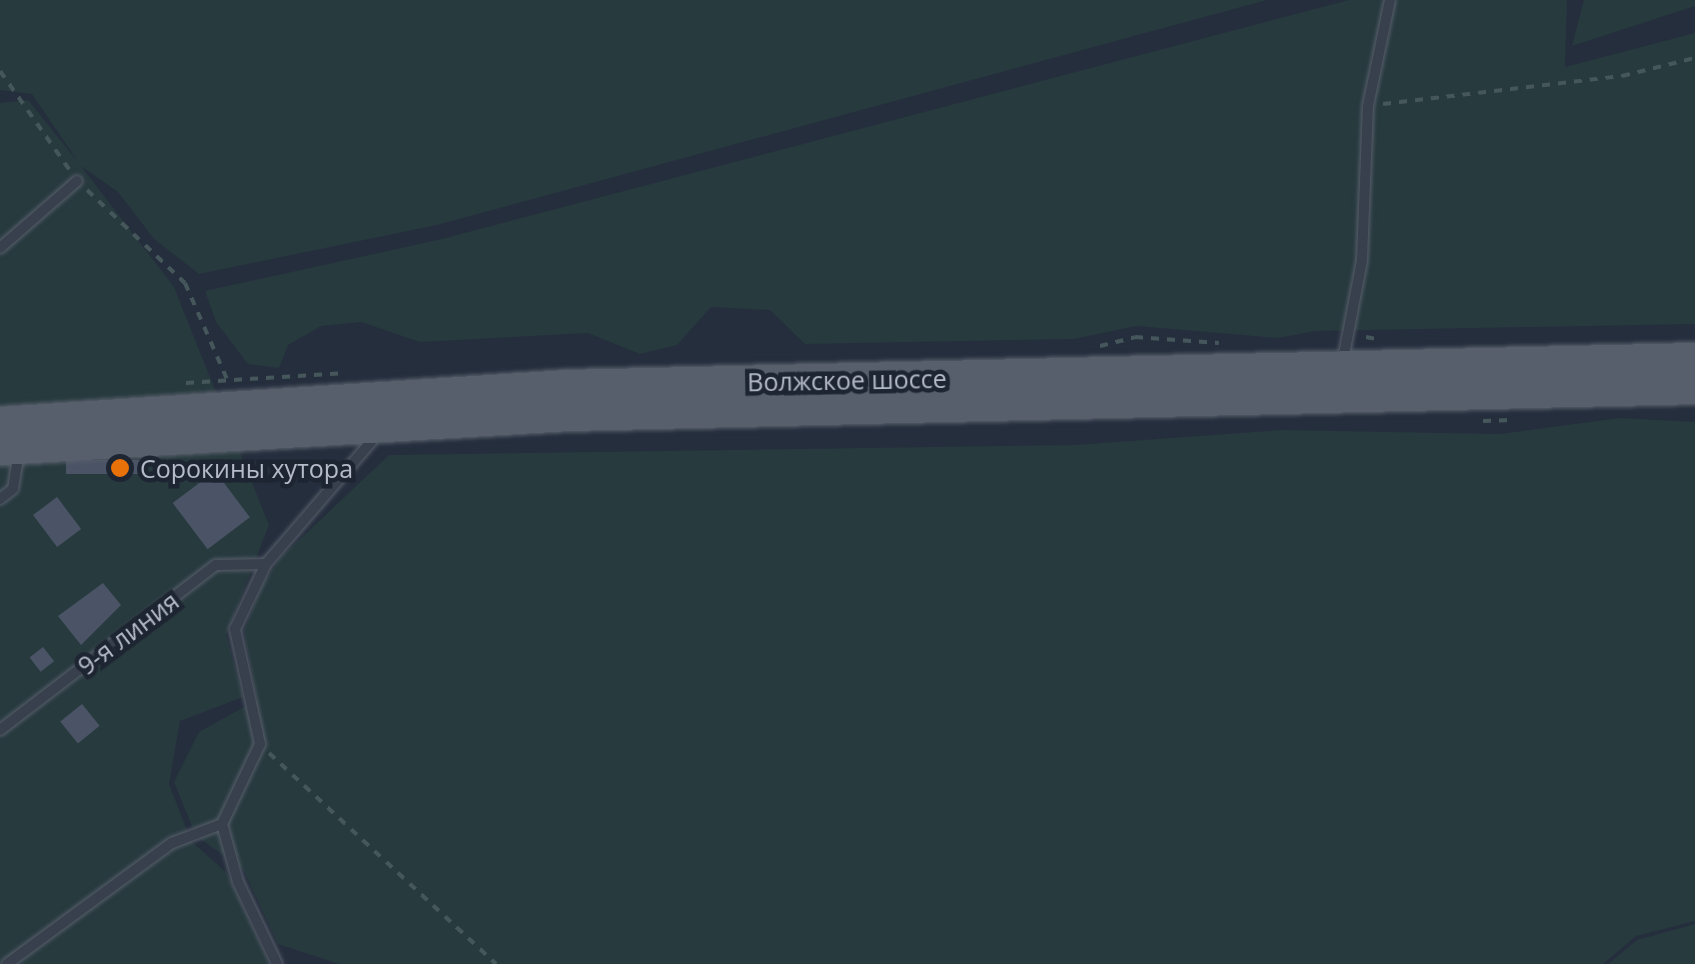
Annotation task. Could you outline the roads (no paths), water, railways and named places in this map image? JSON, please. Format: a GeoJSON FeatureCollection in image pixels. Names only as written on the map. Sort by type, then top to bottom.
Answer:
{"type":"FeatureCollection","features":[{"type":"Feature","properties":{"kind":"main road","name":"Волжское шоссе"},"geometry":{"type":"LineString","coordinates":[[7,439],[234,403],[567,386],[1695,359]]}},
{"type":"Feature","properties":{"kind":"main road","name":"Волжское шоссе"},"geometry":{"type":"LineString","coordinates":[[7,439],[388,422],[1331,392],[1695,388]]}},
{"type":"Feature","properties":{"kind":"lane"},"geometry":{"type":"LineString","coordinates":[[1340,368],[1362,260],[1368,106],[1390,0]]}},
{"type":"Feature","properties":{"kind":"lane"},"geometry":{"type":"LineString","coordinates":[[0,248],[77,181]]}},
{"type":"Feature","properties":{"kind":"lane"},"geometry":{"type":"LineString","coordinates":[[277,964],[238,882],[222,824],[260,744],[235,629],[266,564],[388,422]]}},
{"type":"Feature","properties":{"kind":"lane"},"geometry":{"type":"LineString","coordinates":[[0,499],[13,489],[7,439]]}},
{"type":"Feature","properties":{"kind":"lane","name":"9-я линия"},"geometry":{"type":"LineString","coordinates":[[0,730],[216,565],[266,564]]}},
{"type":"Feature","properties":{"kind":"lane"},"geometry":{"type":"LineString","coordinates":[[7,964],[172,843],[222,824]]}},
{"type":"Feature","properties":{"kind":"place","name":"Сорокины хутора"},"geometry":{"type":"Point","coordinates":[120,468]}}]}
